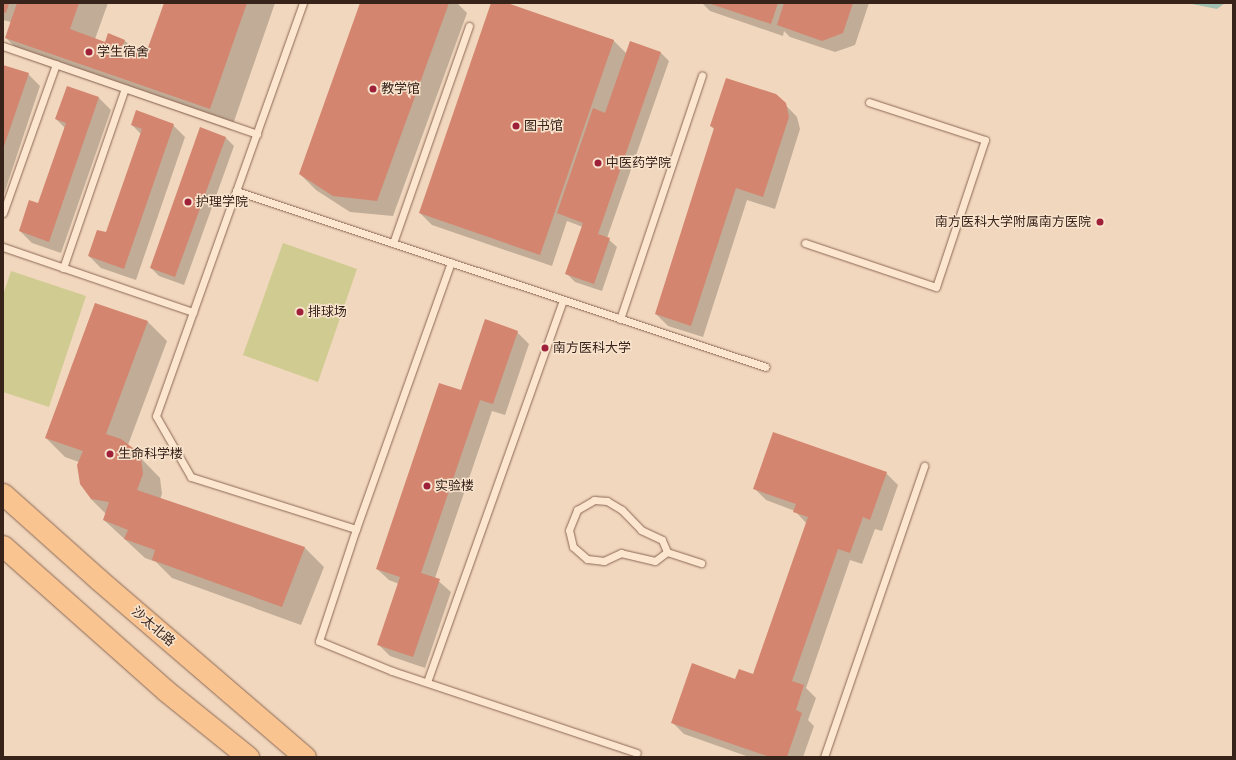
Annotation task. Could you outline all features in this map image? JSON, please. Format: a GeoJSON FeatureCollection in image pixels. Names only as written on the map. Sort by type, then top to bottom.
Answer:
{"type":"FeatureCollection","features":[{"type":"Feature","properties":{"kind":"main road","name":"沙太北路"},"geometry":{"type":"LineString","coordinates":[[3,494],[98,579],[305,757]]}},
{"type":"Feature","properties":{"kind":"main road"},"geometry":{"type":"LineString","coordinates":[[3,546],[165,690],[248,757]]}},
{"type":"Feature","properties":{"kind":"lane"},"geometry":{"type":"LineString","coordinates":[[303,3],[156,416],[191,477],[356,529]]}},
{"type":"Feature","properties":{"kind":"lane"},"geometry":{"type":"LineString","coordinates":[[392,243],[469,26]]}},
{"type":"Feature","properties":{"kind":"lane"},"geometry":{"type":"LineString","coordinates":[[3,46],[257,134]]}},
{"type":"Feature","properties":{"kind":"lane"},"geometry":{"type":"LineString","coordinates":[[3,213],[56,64]]}},
{"type":"Feature","properties":{"kind":"lane"},"geometry":{"type":"LineString","coordinates":[[620,319],[702,75]]}},
{"type":"Feature","properties":{"kind":"lane"},"geometry":{"type":"LineString","coordinates":[[63,268],[125,88]]}},
{"type":"Feature","properties":{"kind":"lane"},"geometry":{"type":"LineString","coordinates":[[805,243],[936,287],[985,140],[869,102]]}},
{"type":"Feature","properties":{"kind":"lane"},"geometry":{"type":"LineString","coordinates":[[236,191],[766,367]]}},
{"type":"Feature","properties":{"kind":"lane"},"geometry":{"type":"LineString","coordinates":[[3,247],[193,312]]}},
{"type":"Feature","properties":{"kind":"lane"},"geometry":{"type":"LineString","coordinates":[[451,262],[356,529],[319,641],[427,682],[637,753]]}},
{"type":"Feature","properties":{"kind":"lane"},"geometry":{"type":"LineString","coordinates":[[427,682],[563,300]]}},
{"type":"Feature","properties":{"kind":"lane"},"geometry":{"type":"LineString","coordinates":[[824,757],[924,466]]}},
{"type":"Feature","properties":{"kind":"lane"},"geometry":{"type":"LineString","coordinates":[[667,552],[655,561],[621,553],[604,561],[587,559],[573,547],[569,530],[577,510],[594,500],[607,501],[622,510],[641,530],[662,540],[667,552],[701,563]]}},
{"type":"Feature","properties":{"kind":"shaded area"},"geometry":{"type":"Polygon","coordinates":[[[1187,3],[1225,3],[1217,9],[1187,3]]]}},
{"type":"Feature","properties":{"kind":"shaded area","name":"排球场"},"geometry":{"type":"Polygon","coordinates":[[[283,243],[357,269],[318,382],[243,355],[283,243]]]}},
{"type":"Feature","properties":{"kind":"shaded area"},"geometry":{"type":"Polygon","coordinates":[[[11,271],[86,296],[49,407],[3,392],[3,295],[11,271]]]}},
{"type":"Feature","properties":{"kind":"building"},"geometry":{"type":"Polygon","coordinates":[[[3,3],[9,3],[6,13],[3,12],[3,3]]]}},
{"type":"Feature","properties":{"kind":"building","name":"学生宿舍"},"geometry":{"type":"Polygon","coordinates":[[[17,3],[79,3],[70,29],[105,42],[108,33],[125,40],[122,48],[145,56],[164,3],[247,3],[210,109],[5,38],[17,3]]]}},
{"type":"Feature","properties":{"kind":"building","name":"教学馆"},"geometry":{"type":"Polygon","coordinates":[[[360,3],[449,3],[377,201],[333,196],[299,174],[360,3]]]}},
{"type":"Feature","properties":{"kind":"building","name":"图书馆"},"geometry":{"type":"Polygon","coordinates":[[[491,3],[507,3],[614,40],[540,255],[419,213],[491,3]]]}},
{"type":"Feature","properties":{"kind":"building"},"geometry":{"type":"Polygon","coordinates":[[[708,3],[778,3],[771,24],[708,3]]]}},
{"type":"Feature","properties":{"kind":"building"},"geometry":{"type":"Polygon","coordinates":[[[784,3],[853,3],[843,33],[822,41],[777,25],[784,3]]]}},
{"type":"Feature","properties":{"kind":"building","name":"中医药学院"},"geometry":{"type":"Polygon","coordinates":[[[630,41],[661,52],[598,234],[610,238],[594,284],[565,274],[583,223],[557,213],[593,108],[605,113],[630,41]]]}},
{"type":"Feature","properties":{"kind":"building"},"geometry":{"type":"Polygon","coordinates":[[[3,65],[29,73],[3,149],[3,65]]]}},
{"type":"Feature","properties":{"kind":"building"},"geometry":{"type":"Polygon","coordinates":[[[726,78],[776,94],[786,103],[789,117],[763,197],[736,188],[691,326],[655,314],[714,128],[710,126],[726,78]]]}},
{"type":"Feature","properties":{"kind":"building"},"geometry":{"type":"Polygon","coordinates":[[[67,86],[99,97],[49,242],[19,231],[29,200],[38,203],[66,123],[55,119],[67,86]]]}},
{"type":"Feature","properties":{"kind":"building"},"geometry":{"type":"Polygon","coordinates":[[[136,110],[174,124],[124,269],[88,256],[97,230],[106,232],[142,129],[131,125],[136,110]]]}},
{"type":"Feature","properties":{"kind":"building","name":"护理学院"},"geometry":{"type":"Polygon","coordinates":[[[200,127],[226,137],[175,277],[150,268],[200,127]]]}},
{"type":"Feature","properties":{"kind":"building","name":"生命科学楼"},"geometry":{"type":"Polygon","coordinates":[[[95,303],[148,321],[106,434],[121,439],[133,448],[141,458],[143,474],[137,490],[305,547],[282,607],[152,560],[155,550],[124,539],[128,530],[103,520],[109,502],[91,499],[80,484],[77,465],[83,451],[45,438],[95,303]]]}},
{"type":"Feature","properties":{"kind":"building","name":"实验楼"},"geometry":{"type":"Polygon","coordinates":[[[485,319],[518,331],[493,404],[480,400],[421,573],[440,579],[413,657],[377,645],[400,577],[376,569],[439,383],[461,390],[485,319]]]}},
{"type":"Feature","properties":{"kind":"building"},"geometry":{"type":"Polygon","coordinates":[[[773,432],[887,472],[870,520],[863,517],[850,553],[838,549],[792,681],[804,685],[796,710],[802,713],[787,757],[770,757],[671,723],[692,663],[735,679],[739,669],[753,674],[808,517],[793,512],[796,504],[753,489],[773,432]]]}},
{"type":"Feature","properties":{"kind":"place","name":"学生宿舍"},"geometry":{"type":"Point","coordinates":[89,52]}},
{"type":"Feature","properties":{"kind":"place","name":"教学馆"},"geometry":{"type":"Point","coordinates":[373,89]}},
{"type":"Feature","properties":{"kind":"place","name":"图书馆"},"geometry":{"type":"Point","coordinates":[516,126]}},
{"type":"Feature","properties":{"kind":"place","name":"中医药学院"},"geometry":{"type":"Point","coordinates":[598,163]}},
{"type":"Feature","properties":{"kind":"place","name":"护理学院"},"geometry":{"type":"Point","coordinates":[188,202]}},
{"type":"Feature","properties":{"kind":"place","name":"南方医科大学附属南方医院"},"geometry":{"type":"Point","coordinates":[1100,222]}},
{"type":"Feature","properties":{"kind":"place","name":"排球场"},"geometry":{"type":"Point","coordinates":[300,312]}},
{"type":"Feature","properties":{"kind":"place","name":"南方医科大学"},"geometry":{"type":"Point","coordinates":[545,348]}},
{"type":"Feature","properties":{"kind":"place","name":"生命科学楼"},"geometry":{"type":"Point","coordinates":[110,454]}},
{"type":"Feature","properties":{"kind":"place","name":"实验楼"},"geometry":{"type":"Point","coordinates":[427,486]}}]}
